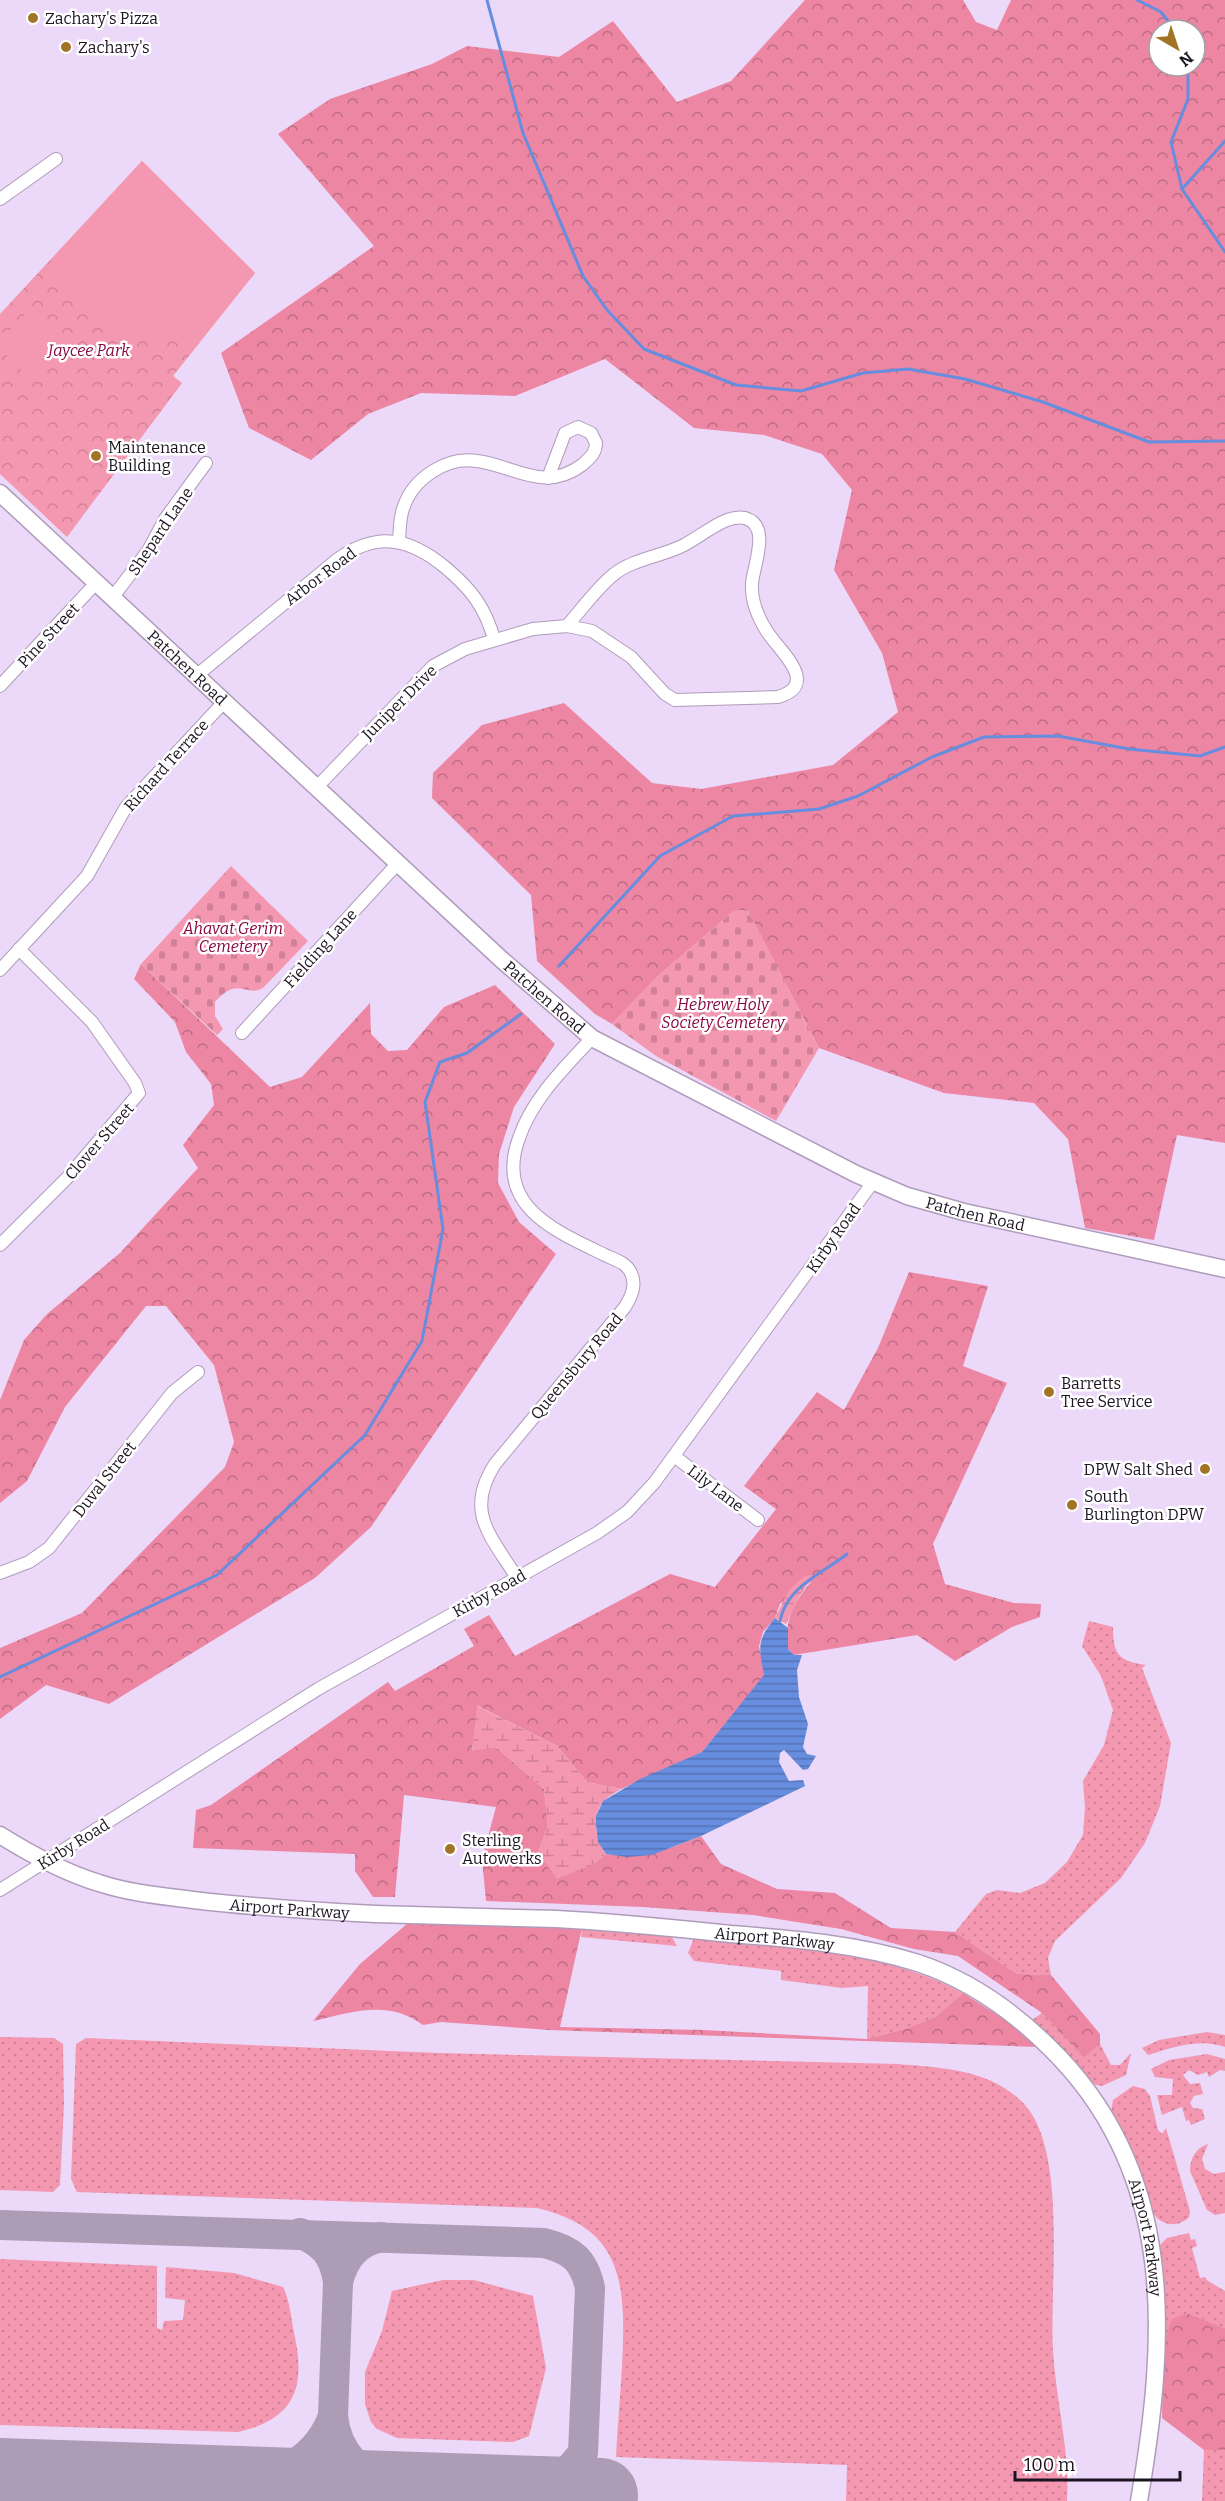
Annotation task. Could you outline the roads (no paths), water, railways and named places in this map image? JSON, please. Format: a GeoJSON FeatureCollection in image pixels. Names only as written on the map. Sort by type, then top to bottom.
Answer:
{"type":"FeatureCollection","features":[{"type":"Feature","properties":{"kind":"main road","name":"Patchen Road"},"geometry":{"type":"LineString","coordinates":[[0,493],[553,1007],[592,1038],[665,1078],[873,1182],[964,1212],[1225,1269]]}},
{"type":"Feature","properties":{"kind":"main road","name":"Airport Parkway"},"geometry":{"type":"LineString","coordinates":[[0,1835],[44,1862],[108,1886],[222,1903],[332,1912],[603,1922],[831,1944],[886,1954],[919,1964],[973,1988],[1034,2032],[1079,2079],[1109,2123],[1136,2181],[1151,2237],[1158,2300],[1149,2434],[1139,2501]]}},
{"type":"Feature","properties":{"kind":"street"},"geometry":{"type":"LineString","coordinates":[[0,200],[56,159]]}},
{"type":"Feature","properties":{"kind":"street"},"geometry":{"type":"LineString","coordinates":[[399,542],[404,503],[424,478],[443,466],[459,461],[476,460],[523,476],[548,478],[572,471],[592,456],[596,443],[591,433],[578,427],[565,433],[548,478]]}},
{"type":"Feature","properties":{"kind":"street","name":"Shepard Lane"},"geometry":{"type":"LineString","coordinates":[[112,598],[148,550],[162,523],[206,463]]}},
{"type":"Feature","properties":{"kind":"street","name":"Juniper Drive"},"geometry":{"type":"LineString","coordinates":[[316,788],[433,666],[459,651],[533,629],[567,626],[592,631],[614,644],[638,664],[665,694],[675,700],[778,697],[789,692],[796,681],[794,664],[767,632],[757,610],[752,587],[760,537],[755,524],[744,518],[727,520],[682,546],[627,566],[609,579],[567,626]]}},
{"type":"Feature","properties":{"kind":"street","name":"Arbor Road"},"geometry":{"type":"LineString","coordinates":[[196,676],[348,551],[370,542],[399,542],[435,559],[470,590],[486,613],[494,639]]}},
{"type":"Feature","properties":{"kind":"street","name":"Pine Street"},"geometry":{"type":"LineString","coordinates":[[0,686],[96,583]]}},
{"type":"Feature","properties":{"kind":"street","name":"Richard Terrace"},"geometry":{"type":"LineString","coordinates":[[0,970],[87,876],[126,807],[224,702]]}},
{"type":"Feature","properties":{"kind":"street","name":"Fielding Lane"},"geometry":{"type":"LineString","coordinates":[[242,1033],[398,863]]}},
{"type":"Feature","properties":{"kind":"street","name":"Clover Street"},"geometry":{"type":"LineString","coordinates":[[0,1245],[68,1177],[139,1093],[135,1083],[92,1022],[19,949]]}},
{"type":"Feature","properties":{"kind":"street","name":"Queensbury Road"},"geometry":{"type":"LineString","coordinates":[[517,1578],[483,1519],[479,1498],[482,1488],[502,1455],[625,1307],[634,1285],[631,1273],[624,1264],[572,1239],[538,1218],[521,1197],[514,1175],[516,1146],[529,1118],[552,1083],[592,1038]]}},
{"type":"Feature","properties":{"kind":"street","name":"Kirby Road"},"geometry":{"type":"LineString","coordinates":[[0,1890],[318,1689],[611,1524],[640,1498],[674,1456],[873,1182]]}},
{"type":"Feature","properties":{"kind":"street","name":"Duval Street"},"geometry":{"type":"LineString","coordinates":[[0,1573],[29,1562],[49,1548],[172,1393],[198,1372]]}},
{"type":"Feature","properties":{"kind":"street","name":"Lily Lane"},"geometry":{"type":"LineString","coordinates":[[674,1456],[758,1520]]}},
{"type":"Feature","properties":{"kind":"water"},"geometry":{"type":"Polygon","coordinates":[[[775,1618],[788,1628],[788,1649],[794,1655],[802,1655],[797,1670],[799,1697],[808,1724],[803,1747],[807,1754],[816,1756],[808,1769],[803,1770],[784,1750],[780,1753],[779,1762],[789,1781],[803,1780],[805,1786],[701,1836],[652,1855],[627,1857],[606,1854],[598,1842],[596,1825],[596,1816],[603,1801],[640,1779],[702,1752],[764,1675],[760,1645],[775,1618]]]}},
{"type":"Feature","properties":{"kind":"waterway"},"geometry":{"type":"LineString","coordinates":[[487,0],[523,133],[583,276],[607,310],[644,349],[736,385],[801,391],[863,373],[908,369],[965,379],[1043,402],[1149,442],[1225,441]]}},
{"type":"Feature","properties":{"kind":"waterway"},"geometry":{"type":"LineString","coordinates":[[1137,0],[1161,12],[1166,18]]}},
{"type":"Feature","properties":{"kind":"waterway"},"geometry":{"type":"LineString","coordinates":[[1188,78],[1188,99],[1171,142],[1182,189],[1225,252]]}},
{"type":"Feature","properties":{"kind":"waterway"},"geometry":{"type":"LineString","coordinates":[[1182,189],[1225,141]]}},
{"type":"Feature","properties":{"kind":"waterway"},"geometry":{"type":"LineString","coordinates":[[559,966],[660,856],[733,816],[819,809],[858,796],[932,757],[984,737],[1058,736],[1129,749],[1200,756],[1225,747]]}},
{"type":"Feature","properties":{"kind":"waterway"},"geometry":{"type":"LineString","coordinates":[[0,1677],[217,1575],[365,1435],[422,1341],[443,1229],[425,1102],[440,1062],[467,1053],[521,1014]]}},
{"type":"Feature","properties":{"kind":"waterway"},"geometry":{"type":"LineString","coordinates":[[780,1621],[784,1609],[798,1590],[847,1554]]}},
{"type":"Feature","properties":{"kind":"place","name":"Zachary's Pizza"},"geometry":{"type":"Point","coordinates":[33,18]}},
{"type":"Feature","properties":{"kind":"place","name":"Zachary's"},"geometry":{"type":"Point","coordinates":[66,47]}},
{"type":"Feature","properties":{"kind":"place","name":"Maintenance Building"},"geometry":{"type":"Point","coordinates":[96,456]}},
{"type":"Feature","properties":{"kind":"place","name":"Barretts Tree Service"},"geometry":{"type":"Point","coordinates":[1049,1392]}},
{"type":"Feature","properties":{"kind":"place","name":"DPW Salt Shed"},"geometry":{"type":"Point","coordinates":[1205,1469]}},
{"type":"Feature","properties":{"kind":"place","name":"South Burlington DPW"},"geometry":{"type":"Point","coordinates":[1072,1505]}},
{"type":"Feature","properties":{"kind":"place","name":"Sterling Autowerks"},"geometry":{"type":"Point","coordinates":[450,1849]}},
{"type":"Feature","properties":{"kind":"park label","name":"Jaycee Park"},"geometry":{"type":"Point","coordinates":[89,350]}},
{"type":"Feature","properties":{"kind":"park label","name":"Ahavat Gerim Cemetery"},"geometry":{"type":"Point","coordinates":[233,937]}},
{"type":"Feature","properties":{"kind":"park label","name":"Hebrew Holy Society Cemetery"},"geometry":{"type":"Point","coordinates":[723,1013]}}]}
